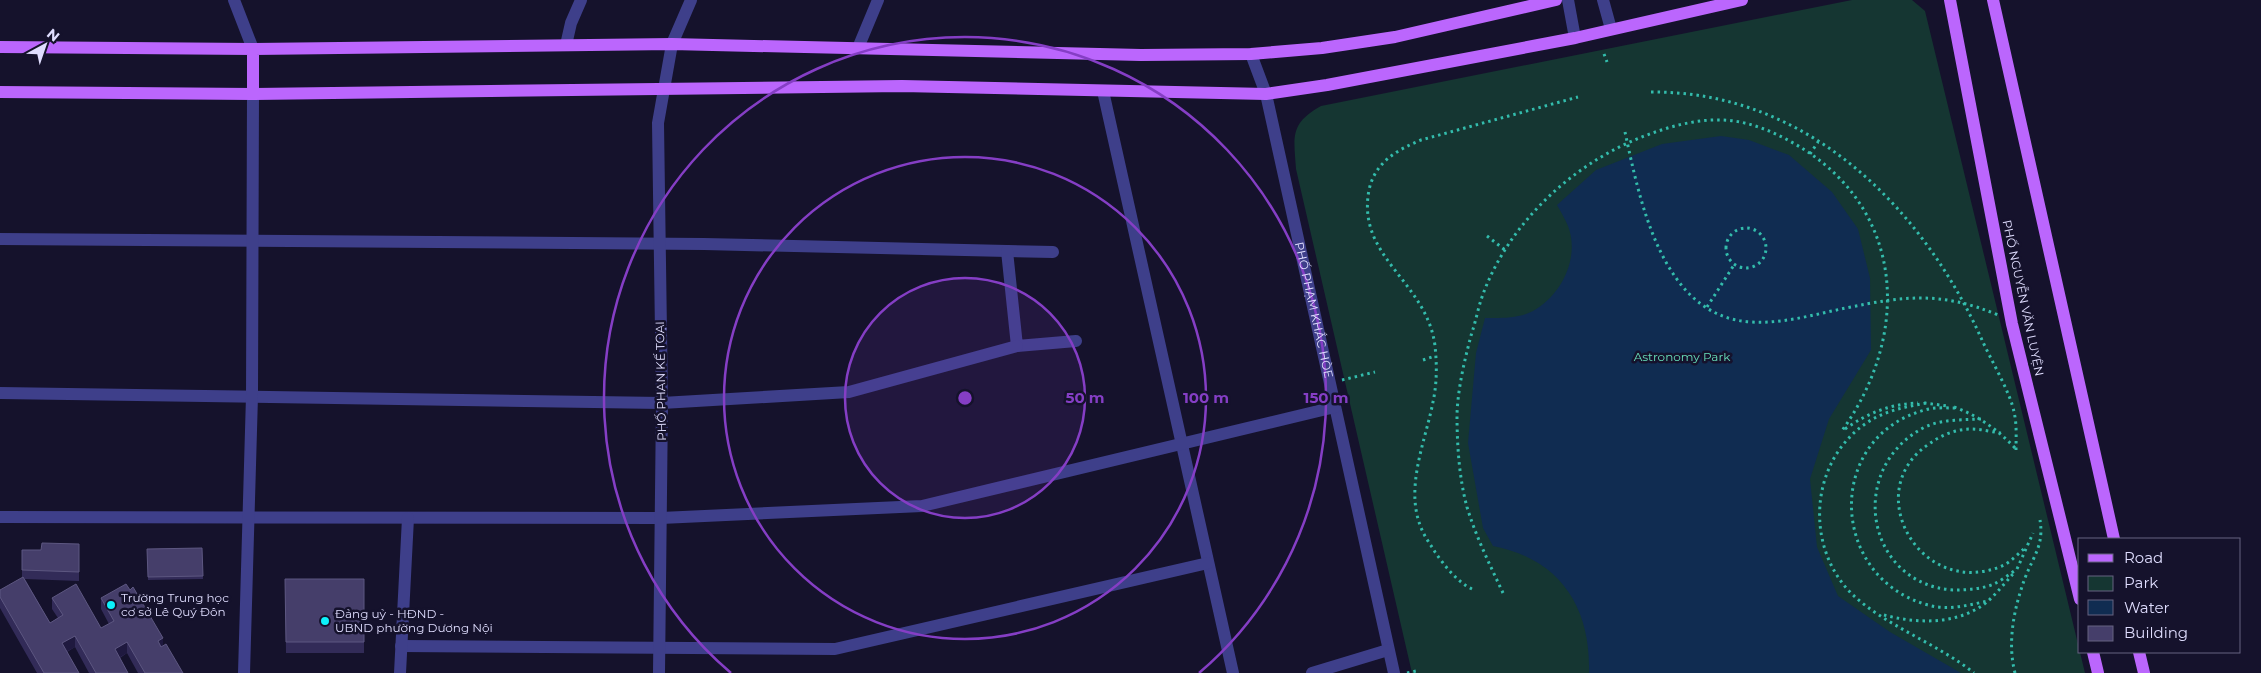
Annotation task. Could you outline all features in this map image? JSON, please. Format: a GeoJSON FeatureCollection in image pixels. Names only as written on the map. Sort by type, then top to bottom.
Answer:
{"type":"FeatureCollection","features":[{"type":"Feature","properties":{"kind":"main road"},"geometry":{"type":"LineString","coordinates":[[0,47],[253,49],[672,44],[1156,55],[1251,54],[1322,48],[1394,37],[1556,0]]}},
{"type":"Feature","properties":{"kind":"main road"},"geometry":{"type":"LineString","coordinates":[[0,92],[253,94],[902,86],[1266,94],[1327,85],[1575,38],[1742,0]]}},
{"type":"Feature","properties":{"kind":"main road","name":"PHỐ NGUYỄN VĂN LUYỆN"},"geometry":{"type":"LineString","coordinates":[[1950,0],[2012,324],[2078,591]]}},
{"type":"Feature","properties":{"kind":"main road"},"geometry":{"type":"LineString","coordinates":[[1993,0],[2114,538]]}},
{"type":"Feature","properties":{"kind":"main road"},"geometry":{"type":"LineString","coordinates":[[253,49],[253,94]]}},
{"type":"Feature","properties":{"kind":"main road"},"geometry":{"type":"LineString","coordinates":[[2092,653],[2098,673]]}},
{"type":"Feature","properties":{"kind":"main road"},"geometry":{"type":"LineString","coordinates":[[2139,653],[2144,673]]}},
{"type":"Feature","properties":{"kind":"street"},"geometry":{"type":"LineString","coordinates":[[234,0],[253,49]]}},
{"type":"Feature","properties":{"kind":"street"},"geometry":{"type":"LineString","coordinates":[[566,45],[571,24],[581,0]]}},
{"type":"Feature","properties":{"kind":"street","name":"PHỐ PHAN KẾ TOẠI"},"geometry":{"type":"LineString","coordinates":[[659,673],[662,403],[658,123],[672,44],[691,0]]}},
{"type":"Feature","properties":{"kind":"street"},"geometry":{"type":"LineString","coordinates":[[858,48],[878,0]]}},
{"type":"Feature","properties":{"kind":"street"},"geometry":{"type":"LineString","coordinates":[[1568,0],[1575,38]]}},
{"type":"Feature","properties":{"kind":"street"},"geometry":{"type":"LineString","coordinates":[[1603,0],[1611,29]]}},
{"type":"Feature","properties":{"kind":"street","name":"PHỐ PHẠM KHẮC HÒE"},"geometry":{"type":"LineString","coordinates":[[1251,54],[1266,94],[1394,673]]}},
{"type":"Feature","properties":{"kind":"street"},"geometry":{"type":"LineString","coordinates":[[1103,91],[1233,673]]}},
{"type":"Feature","properties":{"kind":"street"},"geometry":{"type":"LineString","coordinates":[[244,673],[252,396],[253,94]]}},
{"type":"Feature","properties":{"kind":"street"},"geometry":{"type":"LineString","coordinates":[[0,239],[659,243],[1053,252]]}},
{"type":"Feature","properties":{"kind":"street"},"geometry":{"type":"LineString","coordinates":[[1007,251],[1017,346]]}},
{"type":"Feature","properties":{"kind":"street"},"geometry":{"type":"LineString","coordinates":[[0,393],[662,403],[849,392],[1017,346],[1076,341]]}},
{"type":"Feature","properties":{"kind":"street"},"geometry":{"type":"LineString","coordinates":[[0,517],[661,518],[922,506],[1335,407]]}},
{"type":"Feature","properties":{"kind":"street"},"geometry":{"type":"LineString","coordinates":[[400,673],[408,518]]}},
{"type":"Feature","properties":{"kind":"street"},"geometry":{"type":"LineString","coordinates":[[402,646],[660,646],[835,650],[1208,563]]}},
{"type":"Feature","properties":{"kind":"street"},"geometry":{"type":"LineString","coordinates":[[1312,673],[1388,650]]}},
{"type":"Feature","properties":{"kind":"path"},"geometry":{"type":"LineString","coordinates":[[1604,54],[1607,62]]}},
{"type":"Feature","properties":{"kind":"path"},"geometry":{"type":"LineString","coordinates":[[1503,593],[1474,529],[1466,504],[1457,411],[1466,356],[1481,298],[1505,250],[1550,196],[1585,166],[1627,142],[1675,125],[1700,120],[1723,120],[1765,129],[1789,140],[1832,170],[1850,191],[1869,219],[1879,241],[1886,267],[1888,318],[1878,362],[1862,401],[1841,432],[1860,419],[1881,409],[1903,404],[1926,403],[1955,408],[1981,419],[2001,434],[2016,450],[2014,411],[1964,302],[1950,276],[1929,245],[1894,203],[1861,172],[1818,142],[1780,120],[1746,106],[1707,95],[1681,92],[1651,92]]}},
{"type":"Feature","properties":{"kind":"path"},"geometry":{"type":"LineString","coordinates":[[1472,589],[1464,585],[1440,559],[1422,532],[1415,502],[1418,466],[1437,374],[1435,356],[1428,316],[1415,294],[1378,248],[1368,218],[1369,190],[1380,166],[1397,150],[1421,140],[1578,97]]}},
{"type":"Feature","properties":{"kind":"path"},"geometry":{"type":"LineString","coordinates":[[1625,132],[1635,182],[1654,239],[1665,262],[1684,287],[1707,307],[1734,319],[1764,322],[1888,300],[1924,297],[1964,302],[2000,316],[2012,324]]}},
{"type":"Feature","properties":{"kind":"path"},"geometry":{"type":"LineString","coordinates":[[1810,154],[1818,142]]}},
{"type":"Feature","properties":{"kind":"path"},"geometry":{"type":"LineString","coordinates":[[1742,228],[1755,230],[1764,239],[1766,245],[1763,258],[1759,263],[1747,268],[1734,265],[1726,254],[1726,240],[1735,230],[1742,228]]}},
{"type":"Feature","properties":{"kind":"path"},"geometry":{"type":"LineString","coordinates":[[1487,236],[1505,250]]}},
{"type":"Feature","properties":{"kind":"path"},"geometry":{"type":"LineString","coordinates":[[1707,307],[1734,265]]}},
{"type":"Feature","properties":{"kind":"path"},"geometry":{"type":"LineString","coordinates":[[1423,360],[1435,356]]}},
{"type":"Feature","properties":{"kind":"path"},"geometry":{"type":"LineString","coordinates":[[1330,382],[1375,372]]}},
{"type":"Feature","properties":{"kind":"path"},"geometry":{"type":"LineString","coordinates":[[1926,403],[1894,410],[1865,424],[1842,446],[1826,474],[1820,498],[1821,538],[1833,569],[1852,594],[1879,614],[1947,654],[1974,673]]}},
{"type":"Feature","properties":{"kind":"path"},"geometry":{"type":"LineString","coordinates":[[1955,408],[1926,409],[1898,421],[1875,440],[1859,465],[1851,493],[1851,523],[1860,552],[1878,576],[1901,595],[1929,606],[1959,608],[1988,601]]}},
{"type":"Feature","properties":{"kind":"path"},"geometry":{"type":"LineString","coordinates":[[1981,419],[1953,420],[1926,427],[1904,440],[1886,461],[1876,486],[1874,513],[1881,539],[1895,562],[1916,579],[1933,586],[1941,589],[1968,590],[1994,584],[2017,569]]}},
{"type":"Feature","properties":{"kind":"path"},"geometry":{"type":"LineString","coordinates":[[2001,434],[1971,429],[1943,434],[1919,450],[1903,474],[1898,503],[1905,531],[1922,555],[1947,569],[1976,573],[1985,571],[2004,565],[2026,547]]}},
{"type":"Feature","properties":{"kind":"path"},"geometry":{"type":"LineString","coordinates":[[2015,673],[2012,661],[2012,631],[2019,596],[2043,537],[2040,520]]}},
{"type":"Feature","properties":{"kind":"path"},"geometry":{"type":"LineString","coordinates":[[1879,614],[1916,621],[1934,621],[1970,613],[1988,601],[2017,569],[2033,533]]}},
{"type":"Feature","properties":{"kind":"path"},"geometry":{"type":"LineString","coordinates":[[1407,673],[1416,671]]}},
{"type":"Feature","properties":{"kind":"green space","name":"Astronomy Park"},"geometry":{"type":"Polygon","coordinates":[[[1852,0],[1912,0],[1925,11],[2078,644],[2078,653],[2080,653],[2085,673],[1412,673],[1296,169],[1295,140],[1298,125],[1321,106],[1852,0]]]}},
{"type":"Feature","properties":{"kind":"water"},"geometry":{"type":"Polygon","coordinates":[[[1721,136],[1749,140],[1789,155],[1832,192],[1858,229],[1870,278],[1871,350],[1829,419],[1810,479],[1817,547],[1838,596],[1890,632],[1961,673],[1589,673],[1588,649],[1584,627],[1577,607],[1567,590],[1553,574],[1537,562],[1516,552],[1493,546],[1483,528],[1468,443],[1476,353],[1485,318],[1527,314],[1543,304],[1560,285],[1566,274],[1572,250],[1568,226],[1557,205],[1596,170],[1662,144],[1721,136]]]}},
{"type":"Feature","properties":{"kind":"building"},"geometry":{"type":"Polygon","coordinates":[[[42,543],[79,544],[79,572],[22,570],[22,550],[41,550],[42,543]]]}},
{"type":"Feature","properties":{"kind":"building"},"geometry":{"type":"Polygon","coordinates":[[[202,548],[203,576],[148,577],[147,549],[202,548]]]}},
{"type":"Feature","properties":{"kind":"building"},"geometry":{"type":"Polygon","coordinates":[[[23,577],[50,623],[63,615],[52,598],[76,584],[101,628],[114,621],[101,598],[126,584],[130,590],[133,587],[163,638],[158,641],[161,647],[166,644],[183,673],[145,673],[127,642],[115,649],[128,673],[96,673],[75,636],[62,643],[79,673],[44,673],[0,597],[0,590],[23,577]]]}},
{"type":"Feature","properties":{"kind":"building","name":"Đảng uỷ - HĐND - UBND phường Dương Nội"},"geometry":{"type":"Polygon","coordinates":[[[285,579],[364,579],[364,642],[286,642],[285,579]]]}},
{"type":"Feature","properties":{"kind":"place","name":"Trường Trung học cơ sở Lê Quý Đôn"},"geometry":{"type":"Point","coordinates":[111,605]}},
{"type":"Feature","properties":{"kind":"place","name":"Đảng uỷ - HĐND - UBND phường Dương Nội"},"geometry":{"type":"Point","coordinates":[325,621]}}]}
